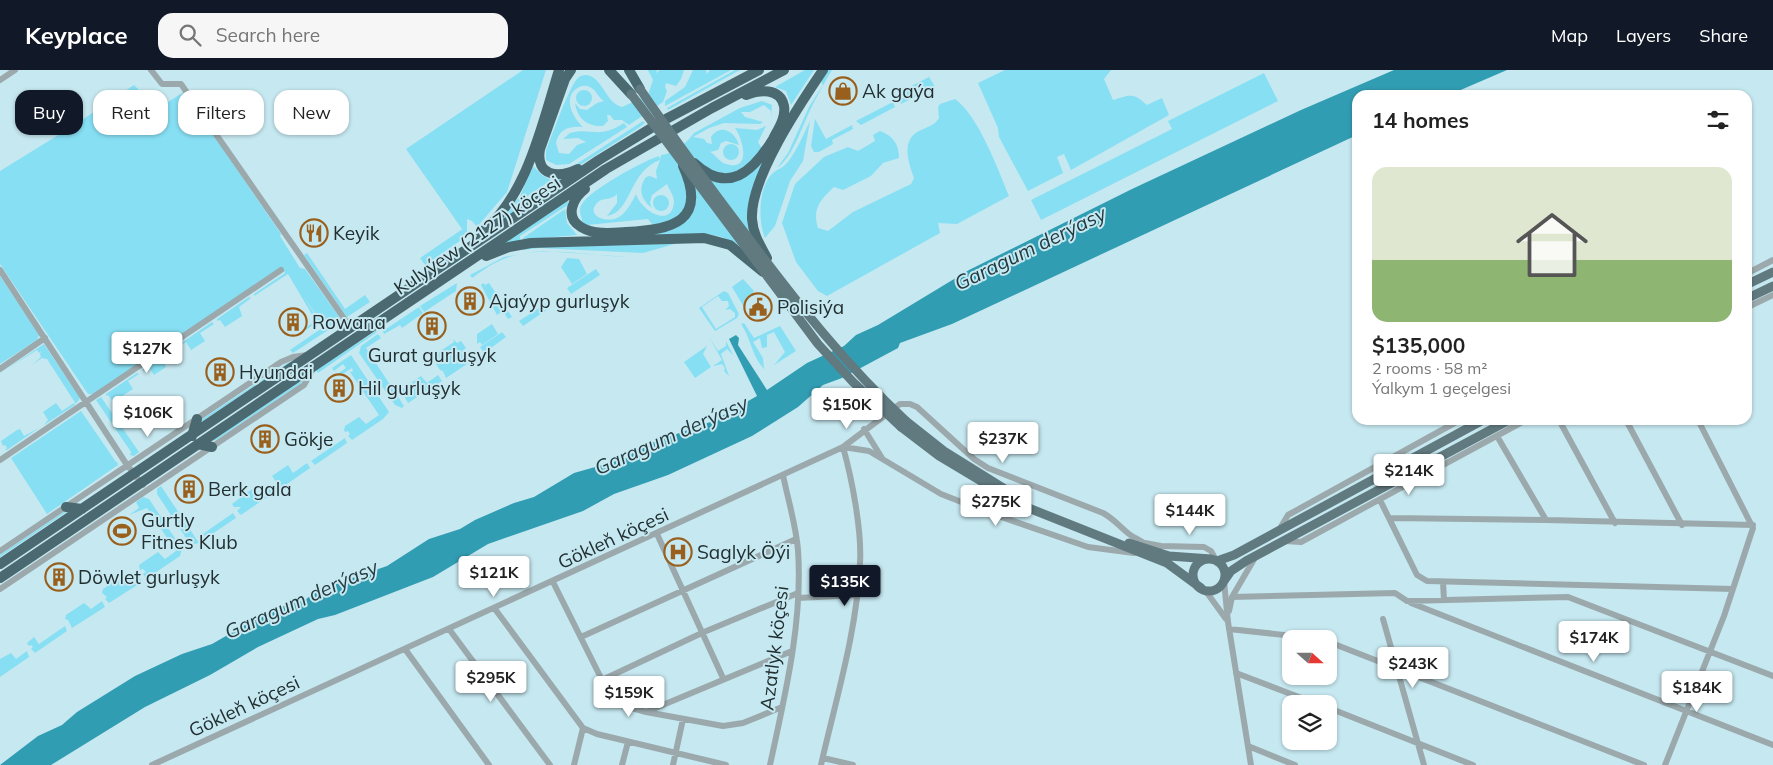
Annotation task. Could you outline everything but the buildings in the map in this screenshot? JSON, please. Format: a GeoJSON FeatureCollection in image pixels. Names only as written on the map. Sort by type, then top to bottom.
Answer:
{"type":"FeatureCollection","features":[{"type":"Feature","properties":{"kind":"highway"},"geometry":{"type":"LineString","coordinates":[[451,259],[500,217],[512,200],[519,186],[559,70]]}},
{"type":"Feature","properties":{"kind":"highway"},"geometry":{"type":"LineString","coordinates":[[571,70],[565,79],[540,149],[540,163],[549,172],[562,175],[600,160]]}},
{"type":"Feature","properties":{"kind":"highway"},"geometry":{"type":"LineString","coordinates":[[609,70],[636,92]]}},
{"type":"Feature","properties":{"kind":"highway"},"geometry":{"type":"LineString","coordinates":[[628,70],[636,92]]}},
{"type":"Feature","properties":{"kind":"highway"},"geometry":{"type":"LineString","coordinates":[[705,98],[712,89],[743,70]]}},
{"type":"Feature","properties":{"kind":"highway","name":"Kulyýew (2127) köçesi"},"geometry":{"type":"LineString","coordinates":[[0,578],[141,482],[308,355],[451,259],[600,160],[705,98],[759,70]]}},
{"type":"Feature","properties":{"kind":"highway","name":"Kulyýew (2127) köçesi"},"geometry":{"type":"LineString","coordinates":[[0,564],[82,509],[130,469],[195,440],[315,364],[606,169],[712,108],[784,70]]}},
{"type":"Feature","properties":{"kind":"highway"},"geometry":{"type":"LineString","coordinates":[[683,158],[718,178],[730,178],[740,175],[751,168],[772,147],[823,70]]}},
{"type":"Feature","properties":{"kind":"highway"},"geometry":{"type":"LineString","coordinates":[[712,108],[763,90],[775,93],[782,102],[784,114],[758,184],[752,217],[755,235],[768,271]]}},
{"type":"Feature","properties":{"kind":"highway"},"geometry":{"type":"LineString","coordinates":[[453,272],[497,251],[520,244],[645,235],[676,224],[690,209],[692,188],[683,158]]}},
{"type":"Feature","properties":{"kind":"highway"},"geometry":{"type":"LineString","coordinates":[[606,169],[574,200],[571,209],[573,218],[581,227],[597,232],[712,238],[730,245],[768,271]]}},
{"type":"Feature","properties":{"kind":"highway"},"geometry":{"type":"LineString","coordinates":[[197,419],[195,440],[212,447]]}},
{"type":"Feature","properties":{"kind":"highway"},"geometry":{"type":"LineString","coordinates":[[66,507],[82,509]]}},
{"type":"Feature","properties":{"kind":"highway"},"geometry":{"type":"LineString","coordinates":[[83,534],[86,519]]}},
{"type":"Feature","properties":{"kind":"main road"},"geometry":{"type":"LineString","coordinates":[[615,70],[636,92],[830,357],[939,456],[1021,505],[1140,554],[1167,563],[1203,589],[1218,588],[1231,572],[1256,556],[1500,425]]}},
{"type":"Feature","properties":{"kind":"main road"},"geometry":{"type":"LineString","coordinates":[[1752,282],[1773,272]]}},
{"type":"Feature","properties":{"kind":"main road"},"geometry":{"type":"LineString","coordinates":[[1752,296],[1773,286]]}},
{"type":"Feature","properties":{"kind":"main road"},"geometry":{"type":"LineString","coordinates":[[903,424],[1021,500],[1169,556],[1215,560],[1225,571],[1224,581]]}},
{"type":"Feature","properties":{"kind":"main road"},"geometry":{"type":"LineString","coordinates":[[1203,589],[1195,580],[1194,570],[1201,562],[1234,556],[1474,425]]}},
{"type":"Feature","properties":{"kind":"street"},"geometry":{"type":"LineString","coordinates":[[0,80],[15,70]]}},
{"type":"Feature","properties":{"kind":"street"},"geometry":{"type":"LineString","coordinates":[[151,70],[162,84],[181,84],[350,327]]}},
{"type":"Feature","properties":{"kind":"street"},"geometry":{"type":"LineString","coordinates":[[1752,271],[1773,260]]}},
{"type":"Feature","properties":{"kind":"street"},"geometry":{"type":"LineString","coordinates":[[0,270],[130,469],[148,491]]}},
{"type":"Feature","properties":{"kind":"street"},"geometry":{"type":"LineString","coordinates":[[0,460],[281,270]]}},
{"type":"Feature","properties":{"kind":"street"},"geometry":{"type":"LineString","coordinates":[[1752,305],[1773,295]]}},
{"type":"Feature","properties":{"kind":"street"},"geometry":{"type":"LineString","coordinates":[[0,370],[45,338]]}},
{"type":"Feature","properties":{"kind":"street"},"geometry":{"type":"LineString","coordinates":[[0,551],[66,507],[130,469],[197,419],[281,362],[292,357],[308,355]]}},
{"type":"Feature","properties":{"kind":"street"},"geometry":{"type":"LineString","coordinates":[[0,589],[304,385],[315,364]]}},
{"type":"Feature","properties":{"kind":"street","name":"Gökleň köçesi"},"geometry":{"type":"LineString","coordinates":[[152,765],[843,447],[864,429],[900,404],[910,404],[917,407],[974,459],[988,468],[1103,512],[1111,516],[1131,535],[1148,547]]}},
{"type":"Feature","properties":{"kind":"street"},"geometry":{"type":"LineString","coordinates":[[1279,530],[1288,515],[1451,425]]}},
{"type":"Feature","properties":{"kind":"street"},"geometry":{"type":"LineString","coordinates":[[1284,540],[1301,542],[1517,425]]}},
{"type":"Feature","properties":{"kind":"street"},"geometry":{"type":"LineString","coordinates":[[1562,425],[1615,523]]}},
{"type":"Feature","properties":{"kind":"street"},"geometry":{"type":"LineString","coordinates":[[1629,425],[1682,525]]}},
{"type":"Feature","properties":{"kind":"street"},"geometry":{"type":"LineString","coordinates":[[1665,765],[1733,590],[1753,525],[1701,425]]}},
{"type":"Feature","properties":{"kind":"street"},"geometry":{"type":"LineString","coordinates":[[864,429],[882,458]]}},
{"type":"Feature","properties":{"kind":"street"},"geometry":{"type":"LineString","coordinates":[[1497,436],[1546,520]]}},
{"type":"Feature","properties":{"kind":"street"},"geometry":{"type":"LineString","coordinates":[[821,765],[857,595],[860,562],[848,464],[843,447],[869,451],[941,494],[987,512],[1088,548],[1140,554]]}},
{"type":"Feature","properties":{"kind":"street","name":"Azatlyk köçesi"},"geometry":{"type":"LineString","coordinates":[[770,765],[792,651],[798,595],[796,539],[783,475]]}},
{"type":"Feature","properties":{"kind":"street"},"geometry":{"type":"LineString","coordinates":[[1380,500],[1417,575],[1426,581],[1733,590]]}},
{"type":"Feature","properties":{"kind":"street"},"geometry":{"type":"LineString","coordinates":[[1389,518],[1753,525]]}},
{"type":"Feature","properties":{"kind":"street"},"geometry":{"type":"LineString","coordinates":[[657,534],[704,632],[723,678]]}},
{"type":"Feature","properties":{"kind":"street"},"geometry":{"type":"LineString","coordinates":[[581,636],[796,539]]}},
{"type":"Feature","properties":{"kind":"street"},"geometry":{"type":"LineString","coordinates":[[1229,626],[1232,597],[1256,556]]}},
{"type":"Feature","properties":{"kind":"street"},"geometry":{"type":"LineString","coordinates":[[1224,581],[1229,626],[1251,765]]}},
{"type":"Feature","properties":{"kind":"street"},"geometry":{"type":"LineString","coordinates":[[552,582],[602,680],[618,704],[646,712],[723,726],[743,723],[782,707]]}},
{"type":"Feature","properties":{"kind":"street"},"geometry":{"type":"LineString","coordinates":[[1444,582],[1444,600]]}},
{"type":"Feature","properties":{"kind":"street"},"geometry":{"type":"LineString","coordinates":[[1203,589],[1229,626],[1282,633]]}},
{"type":"Feature","properties":{"kind":"street"},"geometry":{"type":"LineString","coordinates":[[1232,597],[1395,593],[1407,602],[1773,745]]}},
{"type":"Feature","properties":{"kind":"street"},"geometry":{"type":"LineString","coordinates":[[602,680],[704,632],[798,595],[857,595]]}},
{"type":"Feature","properties":{"kind":"street"},"geometry":{"type":"LineString","coordinates":[[1407,602],[1568,597],[1773,676]]}},
{"type":"Feature","properties":{"kind":"street"},"geometry":{"type":"LineString","coordinates":[[494,609],[583,728],[597,734],[722,765]]}},
{"type":"Feature","properties":{"kind":"street"},"geometry":{"type":"LineString","coordinates":[[1382,620],[1424,765]]}},
{"type":"Feature","properties":{"kind":"street"},"geometry":{"type":"LineString","coordinates":[[449,629],[550,765]]}},
{"type":"Feature","properties":{"kind":"street"},"geometry":{"type":"LineString","coordinates":[[1338,646],[1644,765]]}},
{"type":"Feature","properties":{"kind":"street"},"geometry":{"type":"LineString","coordinates":[[405,649],[489,765]]}},
{"type":"Feature","properties":{"kind":"street"},"geometry":{"type":"LineString","coordinates":[[646,712],[723,678],[792,651]]}},
{"type":"Feature","properties":{"kind":"street"},"geometry":{"type":"LineString","coordinates":[[1236,673],[1293,695]]}},
{"type":"Feature","properties":{"kind":"street"},"geometry":{"type":"LineString","coordinates":[[1337,711],[1473,765]]}},
{"type":"Feature","properties":{"kind":"street"},"geometry":{"type":"LineString","coordinates":[[673,765],[683,719]]}},
{"type":"Feature","properties":{"kind":"street"},"geometry":{"type":"LineString","coordinates":[[574,765],[583,728]]}},
{"type":"Feature","properties":{"kind":"street"},"geometry":{"type":"LineString","coordinates":[[622,765],[628,742]]}},
{"type":"Feature","properties":{"kind":"street"},"geometry":{"type":"LineString","coordinates":[[1248,746],[1295,765]]}},
{"type":"Feature","properties":{"kind":"street"},"geometry":{"type":"LineString","coordinates":[[823,758],[853,765]]}},
{"type":"Feature","properties":{"kind":"shaded area"},"geometry":{"type":"Polygon","coordinates":[[[523,70],[546,70],[507,192],[477,227],[472,221],[467,219],[467,236],[425,265],[420,258],[464,228],[462,229],[406,149],[523,70]]]}},
{"type":"Feature","properties":{"kind":"shaded area"},"geometry":{"type":"Polygon","coordinates":[[[648,70],[657,70],[656,73],[660,70],[684,70],[676,86],[666,83],[667,91],[663,102],[629,125],[622,120],[614,120],[610,115],[607,115],[608,121],[603,126],[593,125],[584,121],[576,109],[575,103],[580,109],[587,110],[597,103],[604,101],[590,87],[582,86],[577,88],[572,93],[570,103],[573,114],[583,127],[565,129],[560,134],[556,143],[559,153],[569,154],[577,145],[586,142],[578,138],[563,139],[570,133],[607,131],[624,123],[627,127],[569,164],[556,165],[546,160],[546,150],[556,123],[578,78],[586,75],[594,78],[611,100],[622,107],[648,95],[653,80],[648,70]]]}},
{"type":"Feature","properties":{"kind":"shaded area"},"geometry":{"type":"Polygon","coordinates":[[[693,70],[706,70],[707,74],[710,70],[731,70],[665,106],[665,101],[685,87],[693,70]]]}},
{"type":"Feature","properties":{"kind":"shaded area"},"geometry":{"type":"Polygon","coordinates":[[[735,70],[740,70],[668,110],[667,108],[735,70]]]}},
{"type":"Feature","properties":{"kind":"shaded area"},"geometry":{"type":"Polygon","coordinates":[[[805,70],[814,70],[791,105],[786,91],[775,87],[805,70]]]}},
{"type":"Feature","properties":{"kind":"shaded area"},"geometry":{"type":"Polygon","coordinates":[[[825,70],[832,70],[813,104],[793,148],[783,163],[777,168],[788,153],[809,107],[823,85],[819,79],[825,70]]]}},
{"type":"Feature","properties":{"kind":"shaded area"},"geometry":{"type":"Polygon","coordinates":[[[925,70],[935,87],[901,104],[898,99],[902,97],[900,92],[929,77],[925,70]]]}},
{"type":"Feature","properties":{"kind":"shaded area"},"geometry":{"type":"Polygon","coordinates":[[[1005,70],[1111,70],[1104,79],[1113,100],[1135,96],[1147,105],[1162,98],[1169,115],[1071,170],[1064,154],[1057,157],[1063,173],[1028,191],[999,137],[998,128],[978,83],[1005,70]]]}},
{"type":"Feature","properties":{"kind":"shaded area"},"geometry":{"type":"Polygon","coordinates":[[[1264,73],[1278,101],[1041,220],[1031,200],[1172,129],[1168,121],[1264,73]]]}},
{"type":"Feature","properties":{"kind":"shaded area"},"geometry":{"type":"Polygon","coordinates":[[[134,85],[139,90],[127,90],[134,85]]]}},
{"type":"Feature","properties":{"kind":"shaded area"},"geometry":{"type":"Polygon","coordinates":[[[584,90],[592,98],[584,106],[576,98],[584,90]]]}},
{"type":"Feature","properties":{"kind":"shaded area"},"geometry":{"type":"Polygon","coordinates":[[[178,96],[178,135],[213,135],[281,234],[280,236],[300,268],[305,269],[342,321],[293,353],[290,350],[322,328],[317,322],[306,330],[305,328],[316,321],[315,318],[317,316],[303,296],[316,316],[314,318],[288,274],[254,296],[254,294],[285,273],[281,267],[93,394],[88,394],[0,264],[0,171],[58,135],[83,135],[83,119],[93,113],[93,135],[168,135],[168,102],[178,96]]]}},
{"type":"Feature","properties":{"kind":"shaded area"},"geometry":{"type":"Polygon","coordinates":[[[955,99],[972,117],[993,158],[1009,196],[957,224],[938,223],[940,233],[827,296],[818,291],[796,262],[782,223],[795,184],[824,157],[848,147],[858,151],[875,141],[873,135],[880,131],[894,141],[898,149],[899,158],[883,163],[871,176],[843,190],[834,187],[818,205],[816,221],[818,228],[828,231],[853,212],[911,184],[914,178],[907,152],[910,140],[913,135],[937,121],[940,104],[955,99]]]}},
{"type":"Feature","properties":{"kind":"shaded area"},"geometry":{"type":"Polygon","coordinates":[[[762,101],[772,105],[771,118],[771,111],[764,105],[750,112],[741,112],[745,117],[763,122],[760,124],[724,123],[709,128],[693,137],[704,139],[707,143],[712,144],[711,137],[715,133],[719,130],[727,130],[734,136],[739,145],[726,141],[721,143],[718,150],[710,152],[724,163],[734,165],[740,163],[743,153],[741,139],[735,128],[757,130],[766,126],[758,142],[761,147],[769,152],[751,235],[738,245],[722,237],[702,233],[690,242],[678,243],[643,253],[539,248],[523,250],[523,247],[654,243],[652,224],[648,219],[587,225],[583,223],[580,213],[582,204],[595,191],[618,177],[651,159],[659,156],[660,160],[661,155],[670,153],[688,141],[694,133],[740,108],[762,101]],[[660,160],[642,173],[626,200],[615,213],[607,216],[617,203],[617,194],[612,198],[601,200],[597,203],[594,208],[595,215],[608,220],[617,218],[626,211],[636,194],[650,211],[662,216],[668,215],[672,210],[674,202],[667,184],[652,195],[650,203],[652,208],[643,198],[641,190],[643,181],[646,177],[650,176],[657,179],[656,171],[660,160]]]}},
{"type":"Feature","properties":{"kind":"shaded area"},"geometry":{"type":"Polygon","coordinates":[[[893,102],[895,107],[861,125],[856,121],[893,102]]]}},
{"type":"Feature","properties":{"kind":"shaded area"},"geometry":{"type":"Polygon","coordinates":[[[815,119],[826,139],[852,125],[853,129],[832,140],[833,144],[819,152],[814,152],[811,146],[815,119]]]}},
{"type":"Feature","properties":{"kind":"shaded area"},"geometry":{"type":"Polygon","coordinates":[[[643,121],[645,123],[637,129],[577,167],[563,170],[575,165],[643,121]]]}},
{"type":"Feature","properties":{"kind":"shaded area"},"geometry":{"type":"Polygon","coordinates":[[[810,121],[803,161],[790,181],[775,226],[765,238],[760,214],[762,196],[767,180],[789,160],[810,121]]]}},
{"type":"Feature","properties":{"kind":"shaded area"},"geometry":{"type":"Polygon","coordinates":[[[731,144],[739,152],[731,160],[723,152],[731,144]]]}},
{"type":"Feature","properties":{"kind":"shaded area"},"geometry":{"type":"Polygon","coordinates":[[[533,166],[542,175],[551,180],[525,198],[520,196],[533,166]]]}},
{"type":"Feature","properties":{"kind":"shaded area"},"geometry":{"type":"Polygon","coordinates":[[[567,177],[497,224],[518,198],[526,202],[553,183],[555,179],[567,177]]]}},
{"type":"Feature","properties":{"kind":"shaded area"},"geometry":{"type":"Polygon","coordinates":[[[661,195],[667,197],[669,203],[667,209],[661,211],[655,209],[653,203],[655,197],[661,195]]]}},
{"type":"Feature","properties":{"kind":"shaded area"},"geometry":{"type":"Polygon","coordinates":[[[568,200],[568,205],[520,236],[520,242],[500,245],[568,200]]]}},
{"type":"Feature","properties":{"kind":"shaded area"},"geometry":{"type":"Polygon","coordinates":[[[565,209],[567,223],[577,235],[523,240],[523,238],[565,209]]]}},
{"type":"Feature","properties":{"kind":"shaded area"},"geometry":{"type":"Polygon","coordinates":[[[307,253],[345,309],[365,295],[370,302],[347,317],[304,255],[307,253]]]}},
{"type":"Feature","properties":{"kind":"shaded area"},"geometry":{"type":"Polygon","coordinates":[[[524,254],[495,263],[472,278],[470,275],[504,257],[524,254]]]}},
{"type":"Feature","properties":{"kind":"shaded area"},"geometry":{"type":"Polygon","coordinates":[[[567,258],[579,259],[587,274],[572,284],[561,267],[567,258]]]}},
{"type":"Feature","properties":{"kind":"shaded area"},"geometry":{"type":"Polygon","coordinates":[[[596,269],[600,275],[571,294],[567,288],[596,269]]]}},
{"type":"Feature","properties":{"kind":"shaded area"},"geometry":{"type":"Polygon","coordinates":[[[0,276],[39,335],[37,340],[0,364],[0,276]]]}},
{"type":"Feature","properties":{"kind":"shaded area"},"geometry":{"type":"Polygon","coordinates":[[[743,279],[754,291],[749,297],[751,303],[744,307],[732,287],[743,279]]]}},
{"type":"Feature","properties":{"kind":"shaded area"},"geometry":{"type":"Polygon","coordinates":[[[457,283],[456,291],[424,312],[420,306],[457,283]]]}},
{"type":"Feature","properties":{"kind":"shaded area"},"geometry":{"type":"Polygon","coordinates":[[[483,283],[485,285],[489,283],[512,317],[508,319],[503,311],[497,315],[481,285],[483,283]]]}},
{"type":"Feature","properties":{"kind":"shaded area"},"geometry":{"type":"Polygon","coordinates":[[[724,291],[728,293],[739,314],[737,318],[715,331],[699,308],[724,291]],[[718,296],[702,307],[716,329],[735,317],[735,313],[730,309],[725,310],[729,306],[728,301],[722,301],[718,296]]]}},
{"type":"Feature","properties":{"kind":"shaded area"},"geometry":{"type":"Polygon","coordinates":[[[249,297],[251,298],[239,307],[242,316],[225,327],[220,320],[217,321],[217,319],[249,297]]]}},
{"type":"Feature","properties":{"kind":"shaded area"},"geometry":{"type":"Polygon","coordinates":[[[548,302],[551,307],[523,326],[519,321],[548,302]]]}},
{"type":"Feature","properties":{"kind":"shaded area"},"geometry":{"type":"Polygon","coordinates":[[[419,307],[423,313],[402,328],[400,325],[384,334],[383,331],[419,307]]]}},
{"type":"Feature","properties":{"kind":"shaded area"},"geometry":{"type":"Polygon","coordinates":[[[212,322],[214,324],[200,333],[205,341],[191,350],[186,342],[180,346],[180,344],[212,322]]]}},
{"type":"Feature","properties":{"kind":"shaded area"},"geometry":{"type":"Polygon","coordinates":[[[744,323],[754,338],[780,326],[796,351],[774,365],[785,352],[774,332],[767,335],[767,347],[762,348],[760,338],[753,342],[763,358],[764,369],[756,358],[741,324],[744,323]]]}},
{"type":"Feature","properties":{"kind":"shaded area"},"geometry":{"type":"Polygon","coordinates":[[[492,324],[498,334],[482,345],[480,342],[477,344],[477,334],[492,324]]]}},
{"type":"Feature","properties":{"kind":"shaded area"},"geometry":{"type":"Polygon","coordinates":[[[377,332],[318,373],[316,370],[377,332]]]}},
{"type":"Feature","properties":{"kind":"shaded area"},"geometry":{"type":"Polygon","coordinates":[[[502,332],[506,337],[484,353],[480,347],[502,332]]]}},
{"type":"Feature","properties":{"kind":"shaded area"},"geometry":{"type":"Polygon","coordinates":[[[378,334],[381,338],[366,348],[404,406],[402,408],[395,405],[359,353],[361,346],[378,334]]]}},
{"type":"Feature","properties":{"kind":"shaded area"},"geometry":{"type":"Polygon","coordinates":[[[709,337],[718,351],[726,346],[726,341],[733,355],[727,349],[721,354],[729,376],[724,371],[725,368],[722,364],[713,366],[722,360],[709,337]]]}},
{"type":"Feature","properties":{"kind":"shaded area"},"geometry":{"type":"Polygon","coordinates":[[[453,339],[457,343],[461,341],[466,348],[461,352],[465,357],[475,350],[479,356],[446,378],[443,371],[440,370],[430,355],[433,356],[454,342],[453,339]]]}},
{"type":"Feature","properties":{"kind":"shaded area"},"geometry":{"type":"Polygon","coordinates":[[[44,344],[80,398],[76,404],[47,359],[42,358],[32,365],[41,357],[41,351],[39,353],[37,350],[5,370],[44,344]]]}},
{"type":"Feature","properties":{"kind":"shaded area"},"geometry":{"type":"Polygon","coordinates":[[[707,346],[703,354],[711,367],[695,378],[684,362],[707,346]]]}},
{"type":"Feature","properties":{"kind":"shaded area"},"geometry":{"type":"Polygon","coordinates":[[[174,347],[176,349],[162,358],[166,367],[154,375],[149,367],[143,371],[143,369],[174,347]]]}},
{"type":"Feature","properties":{"kind":"shaded area"},"geometry":{"type":"Polygon","coordinates":[[[351,355],[389,412],[383,419],[352,440],[348,436],[350,434],[348,431],[345,432],[344,430],[345,426],[359,417],[366,424],[379,415],[350,372],[353,371],[352,368],[338,377],[336,375],[346,368],[343,364],[334,371],[332,368],[351,355]]]}},
{"type":"Feature","properties":{"kind":"shaded area"},"geometry":{"type":"Polygon","coordinates":[[[291,361],[288,364],[198,424],[199,421],[291,361]]]}},
{"type":"Feature","properties":{"kind":"shaded area"},"geometry":{"type":"Polygon","coordinates":[[[137,373],[139,374],[128,381],[133,389],[113,402],[108,395],[106,396],[106,394],[137,373]]]}},
{"type":"Feature","properties":{"kind":"shaded area"},"geometry":{"type":"Polygon","coordinates":[[[438,375],[442,381],[408,403],[405,398],[406,396],[400,391],[421,376],[427,383],[438,375]]]}},
{"type":"Feature","properties":{"kind":"shaded area"},"geometry":{"type":"Polygon","coordinates":[[[305,378],[300,384],[216,440],[210,441],[305,378]]]}},
{"type":"Feature","properties":{"kind":"shaded area"},"geometry":{"type":"Polygon","coordinates":[[[101,397],[139,452],[134,456],[130,455],[131,452],[96,400],[101,397]]]}},
{"type":"Feature","properties":{"kind":"shaded area"},"geometry":{"type":"Polygon","coordinates":[[[56,403],[62,411],[74,403],[75,405],[44,425],[48,420],[43,412],[56,403]]]}},
{"type":"Feature","properties":{"kind":"shaded area"},"geometry":{"type":"Polygon","coordinates":[[[81,411],[118,465],[47,514],[11,458],[81,411]]]}},
{"type":"Feature","properties":{"kind":"shaded area"},"geometry":{"type":"Polygon","coordinates":[[[39,428],[5,450],[7,448],[5,445],[3,446],[1,441],[17,430],[20,429],[24,436],[39,428]]]}},
{"type":"Feature","properties":{"kind":"shaded area"},"geometry":{"type":"Polygon","coordinates":[[[345,438],[347,443],[315,465],[311,461],[345,438]]]}},
{"type":"Feature","properties":{"kind":"shaded area"},"geometry":{"type":"Polygon","coordinates":[[[307,463],[310,468],[277,491],[274,486],[277,483],[272,476],[288,465],[293,473],[307,463]]]}},
{"type":"Feature","properties":{"kind":"shaded area"},"geometry":{"type":"Polygon","coordinates":[[[161,486],[199,543],[194,544],[188,541],[157,494],[157,489],[161,486]]]}},
{"type":"Feature","properties":{"kind":"shaded area"},"geometry":{"type":"Polygon","coordinates":[[[270,488],[273,493],[241,515],[237,511],[241,507],[234,507],[232,504],[252,489],[259,496],[270,488]]]}},
{"type":"Feature","properties":{"kind":"shaded area"},"geometry":{"type":"Polygon","coordinates":[[[143,497],[149,499],[182,549],[180,556],[146,579],[143,574],[146,572],[143,569],[140,570],[139,565],[158,552],[165,559],[176,551],[147,508],[129,515],[139,508],[136,502],[143,497]]]}},
{"type":"Feature","properties":{"kind":"shaded area"},"geometry":{"type":"Polygon","coordinates":[[[68,511],[0,557],[0,555],[68,511]]]}},
{"type":"Feature","properties":{"kind":"shaded area"},"geometry":{"type":"Polygon","coordinates":[[[233,513],[236,518],[203,540],[200,536],[233,513]]]}},
{"type":"Feature","properties":{"kind":"shaded area"},"geometry":{"type":"Polygon","coordinates":[[[139,576],[142,582],[109,603],[105,599],[107,597],[102,593],[103,589],[121,577],[128,584],[139,576]]]}},
{"type":"Feature","properties":{"kind":"shaded area"},"geometry":{"type":"Polygon","coordinates":[[[102,601],[105,607],[72,628],[68,620],[65,619],[66,615],[84,603],[91,609],[102,601]]]}},
{"type":"Feature","properties":{"kind":"shaded area"},"geometry":{"type":"Polygon","coordinates":[[[65,626],[67,631],[35,653],[31,649],[33,647],[27,643],[34,637],[39,644],[65,626]]]}},
{"type":"Feature","properties":{"kind":"shaded area"},"geometry":{"type":"Polygon","coordinates":[[[27,651],[29,657],[0,677],[0,659],[11,653],[16,659],[27,651]]]}},
{"type":"Feature","properties":{"kind":"water","name":"Garagum derýasy"},"geometry":{"type":"Polygon","coordinates":[[[1394,70],[1507,70],[1461,90],[1352,90],[1352,137],[952,324],[900,343],[898,348],[842,378],[823,385],[798,407],[752,436],[668,475],[614,494],[583,511],[488,544],[433,577],[335,615],[318,619],[258,647],[210,675],[145,707],[51,765],[0,765],[38,736],[62,725],[77,712],[135,676],[182,654],[212,644],[273,609],[305,600],[318,590],[387,566],[429,539],[460,529],[475,520],[514,503],[534,497],[574,473],[627,458],[640,447],[713,421],[757,396],[729,339],[736,335],[739,338],[738,345],[767,390],[807,363],[844,346],[856,335],[878,325],[969,270],[1132,189],[1301,110],[1394,70]]]}},
{"type":"Feature","properties":{"kind":"place","name":"Ak gaýa"},"geometry":{"type":"Point","coordinates":[843,91]}},
{"type":"Feature","properties":{"kind":"place","name":"Keyik"},"geometry":{"type":"Point","coordinates":[314,233]}},
{"type":"Feature","properties":{"kind":"place","name":"Ajaýyp gurluşyk"},"geometry":{"type":"Point","coordinates":[470,301]}},
{"type":"Feature","properties":{"kind":"place","name":"Polisiýa"},"geometry":{"type":"Point","coordinates":[758,307]}},
{"type":"Feature","properties":{"kind":"place","name":"Rowana"},"geometry":{"type":"Point","coordinates":[293,322]}},
{"type":"Feature","properties":{"kind":"place","name":"Gurat gurluşyk"},"geometry":{"type":"Point","coordinates":[432,326]}},
{"type":"Feature","properties":{"kind":"place","name":"Hyundai"},"geometry":{"type":"Point","coordinates":[220,372]}},
{"type":"Feature","properties":{"kind":"place","name":"Hil gurluşyk"},"geometry":{"type":"Point","coordinates":[339,388]}},
{"type":"Feature","properties":{"kind":"place","name":"Gökje"},"geometry":{"type":"Point","coordinates":[265,439]}},
{"type":"Feature","properties":{"kind":"place","name":"Berk gala"},"geometry":{"type":"Point","coordinates":[189,489]}},
{"type":"Feature","properties":{"kind":"place","name":"Gurtly Fitnes Klub"},"geometry":{"type":"Point","coordinates":[122,531]}},
{"type":"Feature","properties":{"kind":"place","name":"Saglyk Öýi"},"geometry":{"type":"Point","coordinates":[678,552]}},
{"type":"Feature","properties":{"kind":"place","name":"Döwlet gurluşyk"},"geometry":{"type":"Point","coordinates":[59,577]}}]}
